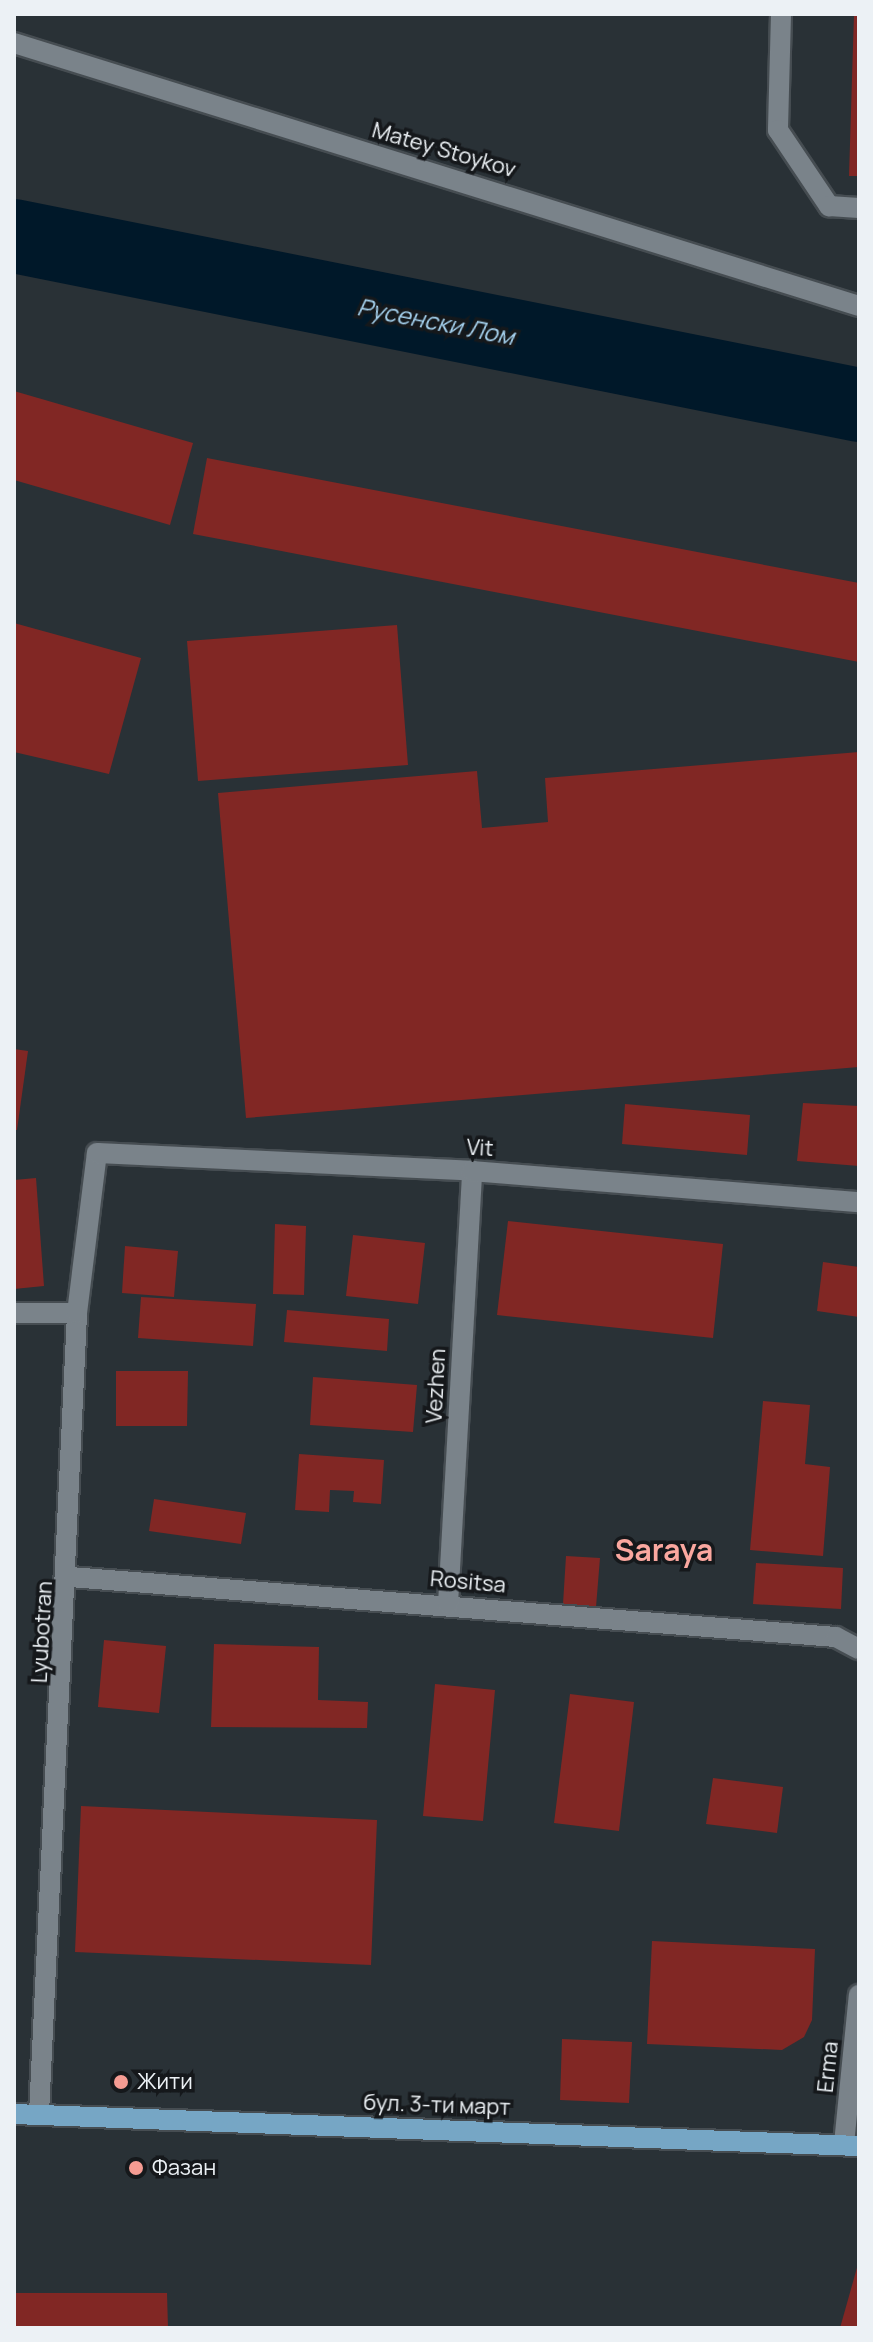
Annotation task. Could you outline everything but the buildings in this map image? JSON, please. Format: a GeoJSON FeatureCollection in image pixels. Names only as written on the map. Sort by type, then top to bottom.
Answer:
{"type":"FeatureCollection","features":[{"type":"Feature","properties":{"kind":"main road","name":"бул. 3-ти март"},"geometry":{"type":"LineString","coordinates":[[14,2114],[852,2145]]}},
{"type":"Feature","properties":{"kind":"street"},"geometry":{"type":"LineString","coordinates":[[781,14],[778,130],[829,206],[859,208]]}},
{"type":"Feature","properties":{"kind":"street","name":"Matey Stoykov"},"geometry":{"type":"LineString","coordinates":[[14,43],[859,306]]}},
{"type":"Feature","properties":{"kind":"street","name":"Vit"},"geometry":{"type":"LineString","coordinates":[[97,1153],[472,1171],[859,1202]]}},
{"type":"Feature","properties":{"kind":"street","name":"Lyubotran"},"geometry":{"type":"LineString","coordinates":[[39,2114],[70,1577],[77,1313],[97,1153]]}},
{"type":"Feature","properties":{"kind":"street","name":"Vezhen"},"geometry":{"type":"LineString","coordinates":[[448,1604],[472,1171]]}},
{"type":"Feature","properties":{"kind":"street"},"geometry":{"type":"LineString","coordinates":[[14,1313],[77,1313]]}},
{"type":"Feature","properties":{"kind":"street","name":"Rositsa"},"geometry":{"type":"LineString","coordinates":[[70,1577],[448,1604],[836,1637],[859,1649]]}},
{"type":"Feature","properties":{"kind":"street","name":"Erma"},"geometry":{"type":"LineString","coordinates":[[852,2145],[859,1995]]}},
{"type":"Feature","properties":{"kind":"waterway","name":"Русенски Лом"},"geometry":{"type":"LineString","coordinates":[[14,236],[859,405]]}},
{"type":"Feature","properties":{"kind":"place","name":"Жити"},"geometry":{"type":"Point","coordinates":[121,2082]}},
{"type":"Feature","properties":{"kind":"place","name":"Фазан"},"geometry":{"type":"Point","coordinates":[136,2168]}},
{"type":"Feature","properties":{"kind":"district","name":"Saraya"},"geometry":{"type":"Point","coordinates":[664,1550]}}]}
